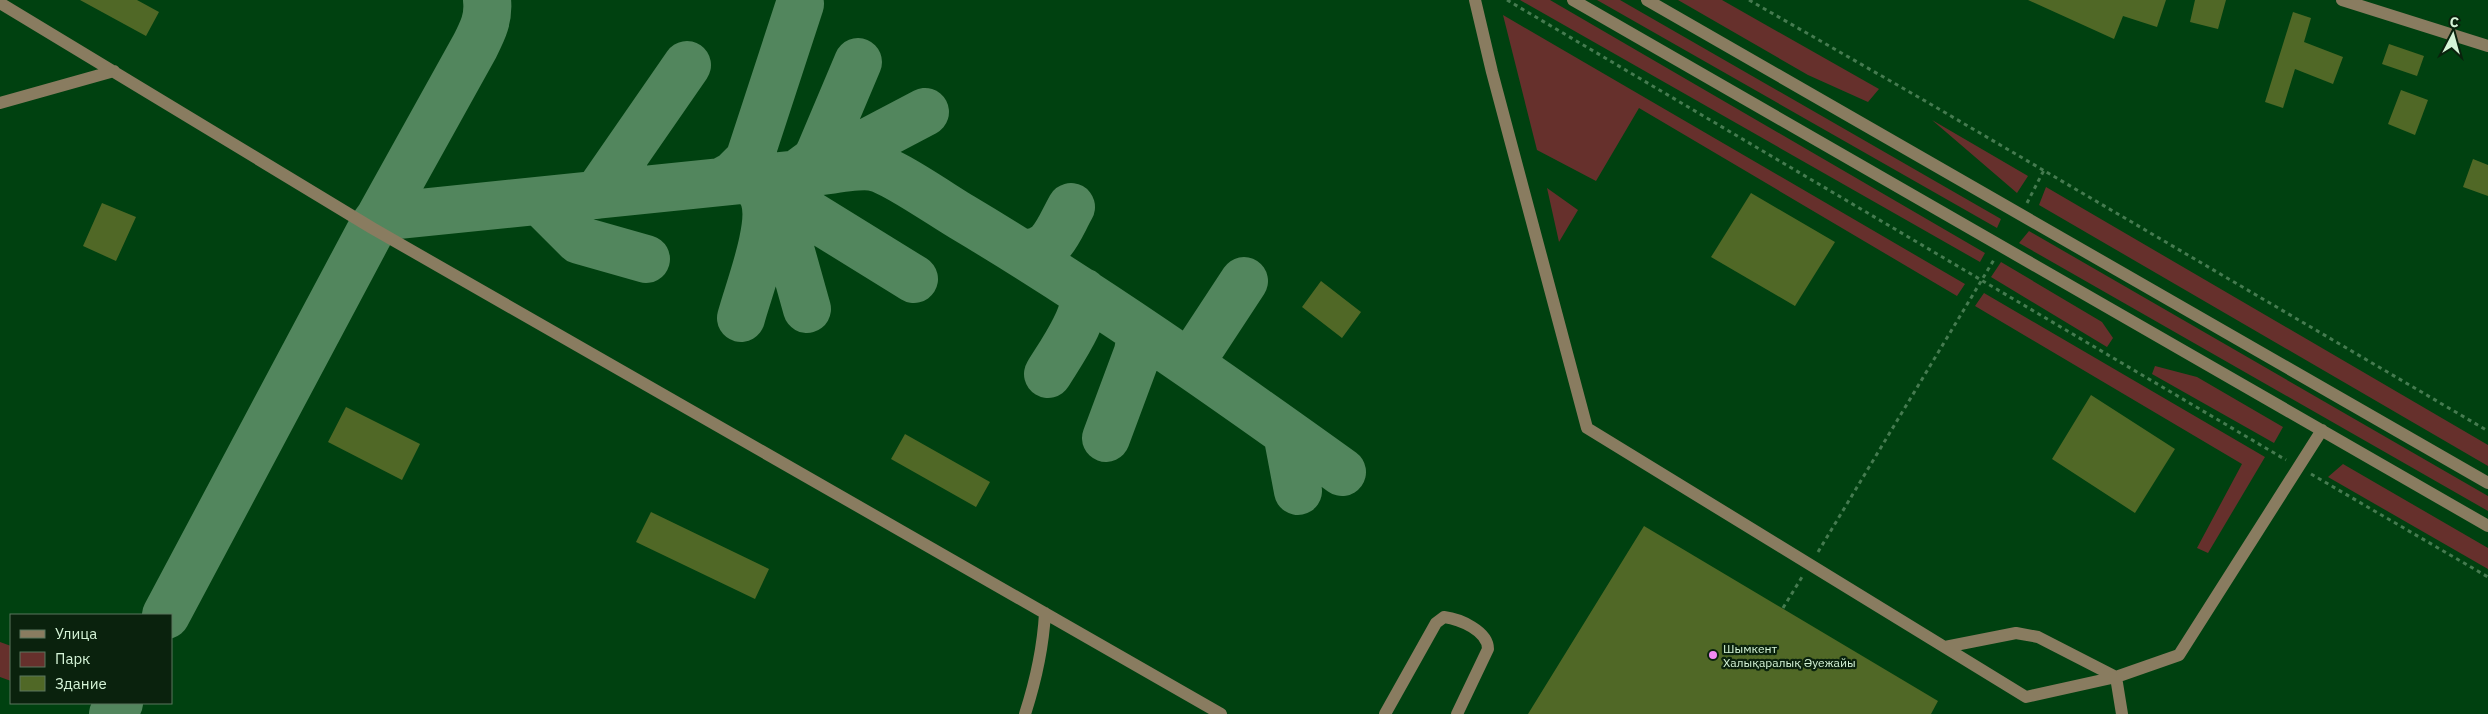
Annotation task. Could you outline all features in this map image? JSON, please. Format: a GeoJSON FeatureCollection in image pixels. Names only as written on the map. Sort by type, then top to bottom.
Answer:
{"type":"FeatureCollection","features":[{"type":"Feature","properties":{"kind":"street"},"geometry":{"type":"LineString","coordinates":[[1475,0],[1587,428],[2026,697],[2116,677],[2179,655],[2300,468],[2322,430]]}},
{"type":"Feature","properties":{"kind":"street"},"geometry":{"type":"LineString","coordinates":[[1573,0],[2488,526]]}},
{"type":"Feature","properties":{"kind":"street"},"geometry":{"type":"LineString","coordinates":[[1647,0],[2488,483]]}},
{"type":"Feature","properties":{"kind":"street"},"geometry":{"type":"LineString","coordinates":[[2342,0],[2488,46]]}},
{"type":"Feature","properties":{"kind":"street"},"geometry":{"type":"LineString","coordinates":[[0,2],[372,228],[1221,714]]}},
{"type":"Feature","properties":{"kind":"street"},"geometry":{"type":"LineString","coordinates":[[0,103],[114,70]]}},
{"type":"Feature","properties":{"kind":"street"},"geometry":{"type":"LineString","coordinates":[[1025,714],[1037,678],[1045,613]]}},
{"type":"Feature","properties":{"kind":"street"},"geometry":{"type":"LineString","coordinates":[[1385,714],[1436,623],[1444,617],[1454,619],[1483,634],[1488,641],[1488,649],[1457,714]]}},
{"type":"Feature","properties":{"kind":"street"},"geometry":{"type":"LineString","coordinates":[[1945,647],[2016,632],[2038,637],[2116,677]]}},
{"type":"Feature","properties":{"kind":"street"},"geometry":{"type":"LineString","coordinates":[[2116,677],[2122,714]]}},
{"type":"Feature","properties":{"kind":"path"},"geometry":{"type":"LineString","coordinates":[[1507,0],[1981,281],[2488,576]]}},
{"type":"Feature","properties":{"kind":"path"},"geometry":{"type":"LineString","coordinates":[[1749,0],[1927,102],[2488,431]]}},
{"type":"Feature","properties":{"kind":"path"},"geometry":{"type":"LineString","coordinates":[[1783,608],[1981,281]]}},
{"type":"Feature","properties":{"kind":"green space"},"geometry":{"type":"Polygon","coordinates":[[[1520,0],[1550,0],[1985,253],[1980,262],[1520,0]]]}},
{"type":"Feature","properties":{"kind":"green space"},"geometry":{"type":"Polygon","coordinates":[[[1597,0],[1620,0],[2001,219],[1997,228],[1597,0]]]}},
{"type":"Feature","properties":{"kind":"green space"},"geometry":{"type":"Polygon","coordinates":[[[1678,0],[1722,0],[1879,89],[1868,102],[1808,75],[1678,0]]]}},
{"type":"Feature","properties":{"kind":"green space"},"geometry":{"type":"Polygon","coordinates":[[[1503,15],[1965,284],[1957,296],[1639,108],[1596,181],[1537,150],[1503,15]]]}},
{"type":"Feature","properties":{"kind":"green space"},"geometry":{"type":"Polygon","coordinates":[[[1932,120],[2028,176],[2017,193],[1932,120]]]}},
{"type":"Feature","properties":{"kind":"green space"},"geometry":{"type":"Polygon","coordinates":[[[2046,187],[2488,445],[2488,466],[2039,205],[2046,187]]]}},
{"type":"Feature","properties":{"kind":"green space"},"geometry":{"type":"Polygon","coordinates":[[[1547,188],[1578,210],[1559,242],[1547,188]]]}},
{"type":"Feature","properties":{"kind":"green space"},"geometry":{"type":"Polygon","coordinates":[[[2029,231],[2488,496],[2488,511],[2019,243],[2029,231]]]}},
{"type":"Feature","properties":{"kind":"green space"},"geometry":{"type":"Polygon","coordinates":[[[2001,262],[2102,322],[2113,338],[2107,347],[1991,277],[2001,262]]]}},
{"type":"Feature","properties":{"kind":"green space"},"geometry":{"type":"Polygon","coordinates":[[[1984,293],[2265,457],[2208,553],[2197,548],[2242,464],[1975,306],[1984,293]]]}},
{"type":"Feature","properties":{"kind":"green space"},"geometry":{"type":"Polygon","coordinates":[[[2155,366],[2197,377],[2283,427],[2274,443],[2152,374],[2155,366]]]}},
{"type":"Feature","properties":{"kind":"green space"},"geometry":{"type":"Polygon","coordinates":[[[2343,464],[2488,548],[2488,569],[2328,477],[2343,464]]]}},
{"type":"Feature","properties":{"kind":"green space"},"geometry":{"type":"Polygon","coordinates":[[[0,642],[10,646],[10,681],[0,677],[0,642]]]}},
{"type":"Feature","properties":{"kind":"building"},"geometry":{"type":"Polygon","coordinates":[[[80,0],[137,0],[159,12],[146,36],[80,0]]]}},
{"type":"Feature","properties":{"kind":"building"},"geometry":{"type":"Polygon","coordinates":[[[2028,0],[2166,0],[2157,27],[2123,16],[2114,39],[2028,0]]]}},
{"type":"Feature","properties":{"kind":"building"},"geometry":{"type":"Polygon","coordinates":[[[2195,0],[2226,0],[2218,29],[2190,22],[2195,0]]]}},
{"type":"Feature","properties":{"kind":"building"},"geometry":{"type":"Polygon","coordinates":[[[2293,12],[2311,18],[2304,42],[2343,57],[2333,84],[2295,69],[2283,108],[2265,102],[2293,12]]]}},
{"type":"Feature","properties":{"kind":"building"},"geometry":{"type":"Polygon","coordinates":[[[2389,44],[2424,56],[2417,76],[2382,64],[2389,44]]]}},
{"type":"Feature","properties":{"kind":"building"},"geometry":{"type":"Polygon","coordinates":[[[2401,90],[2428,100],[2415,135],[2388,124],[2401,90]]]}},
{"type":"Feature","properties":{"kind":"building"},"geometry":{"type":"Polygon","coordinates":[[[2473,159],[2488,165],[2488,196],[2463,187],[2473,159]]]}},
{"type":"Feature","properties":{"kind":"building"},"geometry":{"type":"Polygon","coordinates":[[[1751,193],[1835,242],[1795,306],[1711,257],[1751,193]]]}},
{"type":"Feature","properties":{"kind":"building"},"geometry":{"type":"Polygon","coordinates":[[[102,203],[136,217],[116,261],[83,246],[102,203]]]}},
{"type":"Feature","properties":{"kind":"building"},"geometry":{"type":"Polygon","coordinates":[[[1321,281],[1361,312],[1342,338],[1302,307],[1321,281]]]}},
{"type":"Feature","properties":{"kind":"building"},"geometry":{"type":"Polygon","coordinates":[[[2091,395],[2175,449],[2135,513],[2052,459],[2091,395]]]}},
{"type":"Feature","properties":{"kind":"building"},"geometry":{"type":"Polygon","coordinates":[[[346,407],[420,444],[402,480],[328,442],[346,407]]]}},
{"type":"Feature","properties":{"kind":"building"},"geometry":{"type":"Polygon","coordinates":[[[905,434],[990,482],[976,507],[891,459],[905,434]]]}},
{"type":"Feature","properties":{"kind":"building"},"geometry":{"type":"Polygon","coordinates":[[[651,512],[769,569],[755,599],[636,542],[651,512]]]}},
{"type":"Feature","properties":{"kind":"building","name":"Шымкент Халықаралық Әуежайы"},"geometry":{"type":"Polygon","coordinates":[[[1644,526],[1938,701],[1931,714],[1528,714],[1644,526]]]}},
{"type":"Feature","properties":{"kind":"taxiway"},"geometry":{"type":"LineString","coordinates":[[167,614],[372,228],[380,217],[475,46],[486,18],[487,0]]}},
{"type":"Feature","properties":{"kind":"taxiway"},"geometry":{"type":"LineString","coordinates":[[723,181],[734,175],[749,160],[800,4]]}},
{"type":"Feature","properties":{"kind":"taxiway"},"geometry":{"type":"LineString","coordinates":[[797,174],[816,160],[858,62]]}},
{"type":"Feature","properties":{"kind":"taxiway"},"geometry":{"type":"LineString","coordinates":[[597,195],[687,65]]}},
{"type":"Feature","properties":{"kind":"taxiway"},"geometry":{"type":"LineString","coordinates":[[380,217],[809,173],[925,112]]}},
{"type":"Feature","properties":{"kind":"taxiway"},"geometry":{"type":"LineString","coordinates":[[809,173],[867,166],[881,170],[904,181],[1107,308],[1342,472]]}},
{"type":"Feature","properties":{"kind":"taxiway"},"geometry":{"type":"LineString","coordinates":[[741,318],[759,257],[766,224],[764,198],[752,179],[914,279]]}},
{"type":"Feature","properties":{"kind":"taxiway"},"geometry":{"type":"LineString","coordinates":[[775,195],[807,309]]}},
{"type":"Feature","properties":{"kind":"taxiway"},"geometry":{"type":"LineString","coordinates":[[541,202],[579,240],[646,259]]}},
{"type":"Feature","properties":{"kind":"taxiway"},"geometry":{"type":"LineString","coordinates":[[1022,253],[1032,253],[1047,245],[1058,232],[1071,207]]}},
{"type":"Feature","properties":{"kind":"taxiway"},"geometry":{"type":"LineString","coordinates":[[1179,356],[1189,356],[1198,351],[1244,281]]}},
{"type":"Feature","properties":{"kind":"taxiway"},"geometry":{"type":"LineString","coordinates":[[1048,374],[1078,323],[1084,301],[1083,292]]}},
{"type":"Feature","properties":{"kind":"taxiway"},"geometry":{"type":"LineString","coordinates":[[1106,438],[1138,352],[1140,340],[1137,329]]}},
{"type":"Feature","properties":{"kind":"taxiway"},"geometry":{"type":"LineString","coordinates":[[1287,433],[1298,491]]}},
{"type":"Feature","properties":{"kind":"taxiway"},"geometry":{"type":"LineString","coordinates":[[113,714],[118,704]]}},
{"type":"Feature","properties":{"kind":"place","name":"Шымкент Халықаралық Әуежайы"},"geometry":{"type":"Point","coordinates":[1713,655]}}]}
